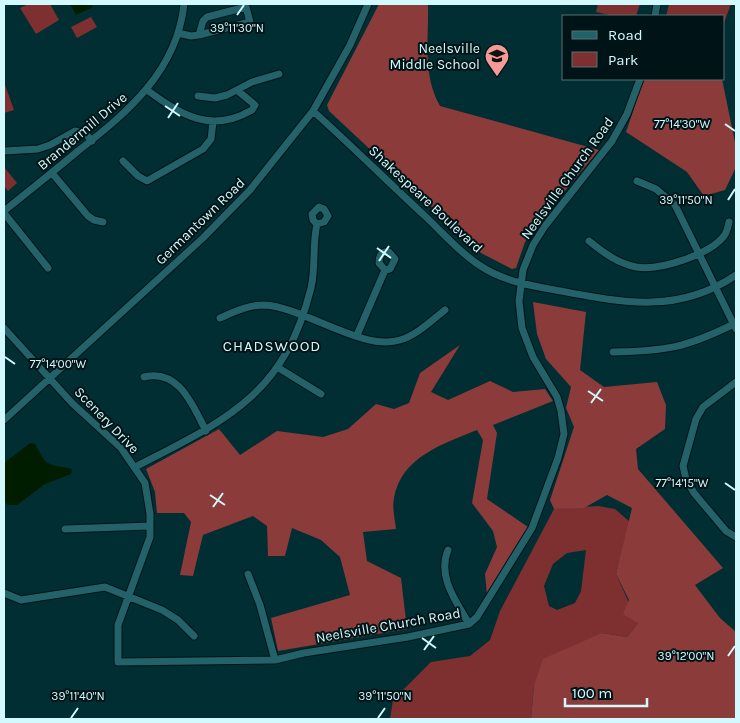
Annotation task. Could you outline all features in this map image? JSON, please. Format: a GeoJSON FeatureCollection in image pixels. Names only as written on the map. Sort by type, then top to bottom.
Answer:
{"type":"FeatureCollection","features":[{"type":"Feature","properties":{"kind":"street","name":"Brandermill Drive"},"geometry":{"type":"LineString","coordinates":[[4,212],[92,141],[125,113],[148,90],[168,58],[178,33],[184,4]]}},
{"type":"Feature","properties":{"kind":"street","name":"Germantown Road"},"geometry":{"type":"LineString","coordinates":[[4,420],[230,212],[268,169],[312,111],[350,45],[368,4]]}},
{"type":"Feature","properties":{"kind":"street"},"geometry":{"type":"LineString","coordinates":[[178,33],[192,36],[199,35],[250,22],[246,7],[207,17],[203,20],[199,35]]}},
{"type":"Feature","properties":{"kind":"street"},"geometry":{"type":"LineString","coordinates":[[198,96],[215,98],[238,90],[252,82],[279,74]]}},
{"type":"Feature","properties":{"kind":"street","name":"Neelsville Church Road"},"geometry":{"type":"LineString","coordinates":[[118,662],[275,660],[304,653],[412,636],[469,624],[480,612],[532,528],[562,444],[564,426],[559,403],[533,357],[522,328],[519,301],[521,284],[533,244],[544,226],[612,142],[627,114],[640,80]]}},
{"type":"Feature","properties":{"kind":"street"},"geometry":{"type":"LineString","coordinates":[[148,90],[186,116],[212,122],[225,120],[252,110],[255,105],[238,90]]}},
{"type":"Feature","properties":{"kind":"street","name":"Shakespeare Boulevard"},"geometry":{"type":"LineString","coordinates":[[312,111],[464,253],[495,274],[521,284],[610,301],[642,304],[680,299],[715,286],[736,275]]}},
{"type":"Feature","properties":{"kind":"street"},"geometry":{"type":"LineString","coordinates":[[123,161],[138,176],[147,181],[203,149],[210,139],[212,122]]}},
{"type":"Feature","properties":{"kind":"street"},"geometry":{"type":"LineString","coordinates":[[4,151],[38,149],[50,145],[75,131],[85,133],[92,141]]}},
{"type":"Feature","properties":{"kind":"street"},"geometry":{"type":"LineString","coordinates":[[52,172],[88,216],[103,222]]}},
{"type":"Feature","properties":{"kind":"street"},"geometry":{"type":"LineString","coordinates":[[613,352],[658,352],[682,347],[735,327],[675,205],[656,189],[637,181]]}},
{"type":"Feature","properties":{"kind":"street"},"geometry":{"type":"LineString","coordinates":[[4,212],[48,268]]}},
{"type":"Feature","properties":{"kind":"street"},"geometry":{"type":"LineString","coordinates":[[589,241],[613,259],[637,267],[668,265],[699,252],[723,238],[729,222]]}},
{"type":"Feature","properties":{"kind":"street"},"geometry":{"type":"LineString","coordinates":[[135,467],[206,431],[246,403],[277,367],[291,343],[302,316],[311,285],[315,234],[318,224]]}},
{"type":"Feature","properties":{"kind":"street"},"geometry":{"type":"LineString","coordinates":[[357,335],[385,270]]}},
{"type":"Feature","properties":{"kind":"street"},"geometry":{"type":"LineString","coordinates":[[220,318],[245,308],[262,305],[280,307],[378,342],[399,341],[411,336],[445,310]]}},
{"type":"Feature","properties":{"kind":"street","name":"Scenery Drive"},"geometry":{"type":"LineString","coordinates":[[4,328],[72,403],[121,448],[145,484],[150,526],[147,547],[118,625],[118,662]]}},
{"type":"Feature","properties":{"kind":"street"},"geometry":{"type":"LineString","coordinates":[[277,367],[321,394]]}},
{"type":"Feature","properties":{"kind":"street"},"geometry":{"type":"LineString","coordinates":[[144,377],[152,375],[164,376],[180,386],[206,431]]}},
{"type":"Feature","properties":{"kind":"street"},"geometry":{"type":"LineString","coordinates":[[736,382],[703,407],[696,419],[683,466],[686,478],[694,493],[726,531],[736,537]]}},
{"type":"Feature","properties":{"kind":"street"},"geometry":{"type":"LineString","coordinates":[[65,528],[150,526]]}},
{"type":"Feature","properties":{"kind":"street"},"geometry":{"type":"LineString","coordinates":[[448,550],[444,560],[445,577],[449,590],[469,624]]}},
{"type":"Feature","properties":{"kind":"street"},"geometry":{"type":"LineString","coordinates":[[248,574],[260,605],[275,660]]}},
{"type":"Feature","properties":{"kind":"street"},"geometry":{"type":"LineString","coordinates":[[4,594],[20,600],[105,587],[162,610],[178,620],[194,636]]}},
{"type":"Feature","properties":{"kind":"green space"},"geometry":{"type":"Polygon","coordinates":[[[28,4],[50,4],[59,20],[36,34],[20,8],[28,4]]]}},
{"type":"Feature","properties":{"kind":"green space"},"geometry":{"type":"Polygon","coordinates":[[[598,4],[640,4],[636,15],[610,15],[596,12],[598,4]]]}},
{"type":"Feature","properties":{"kind":"green space"},"geometry":{"type":"Polygon","coordinates":[[[669,4],[731,4],[725,20],[725,15],[666,15],[669,4]]]}},
{"type":"Feature","properties":{"kind":"green space"},"geometry":{"type":"Polygon","coordinates":[[[91,17],[97,27],[77,38],[71,27],[91,17]]]}},
{"type":"Feature","properties":{"kind":"green space"},"geometry":{"type":"Polygon","coordinates":[[[4,82],[14,110],[4,113],[4,82]]]}},
{"type":"Feature","properties":{"kind":"green space"},"geometry":{"type":"Polygon","coordinates":[[[4,167],[17,183],[8,191],[4,186],[4,167]]]}},
{"type":"Feature","properties":{"kind":"green space"},"geometry":{"type":"Polygon","coordinates":[[[598,506],[615,509],[630,522],[616,574],[638,623],[627,637],[602,633],[534,686],[531,719],[390,719],[393,700],[431,662],[470,656],[490,640],[500,611],[554,509],[598,506]],[[586,550],[567,553],[553,564],[544,586],[549,606],[557,610],[575,603],[581,591],[586,550]]]}},
{"type":"Feature","properties":{"kind":"shaded area"},"geometry":{"type":"Polygon","coordinates":[[[70,4],[91,4],[93,7],[76,15],[70,4]]]}},
{"type":"Feature","properties":{"kind":"shaded area"},"geometry":{"type":"Polygon","coordinates":[[[379,4],[428,4],[427,43],[429,69],[434,94],[440,106],[599,150],[538,223],[525,242],[516,268],[512,269],[481,253],[329,111],[327,105],[379,4]]]}},
{"type":"Feature","properties":{"kind":"shaded area"},"geometry":{"type":"Polygon","coordinates":[[[644,80],[722,80],[736,147],[736,167],[725,190],[704,196],[687,172],[626,132],[644,80]]]}},
{"type":"Feature","properties":{"kind":"shaded area"},"geometry":{"type":"Polygon","coordinates":[[[533,302],[586,312],[580,370],[604,387],[657,382],[666,405],[665,429],[636,449],[638,469],[723,568],[695,585],[720,618],[736,632],[736,719],[531,719],[534,686],[543,659],[602,633],[627,637],[638,623],[623,614],[629,600],[616,574],[632,508],[607,495],[584,508],[554,509],[550,500],[574,427],[566,408],[571,387],[546,359],[537,334],[533,302]]]}},
{"type":"Feature","properties":{"kind":"shaded area"},"geometry":{"type":"Polygon","coordinates":[[[460,345],[431,392],[448,400],[490,381],[513,392],[545,389],[553,401],[493,425],[497,433],[487,499],[528,527],[487,595],[485,574],[497,547],[493,531],[472,503],[483,440],[477,430],[425,454],[405,472],[398,484],[394,498],[393,510],[396,529],[363,532],[367,561],[401,578],[407,629],[278,651],[271,618],[350,595],[340,557],[321,540],[292,528],[285,556],[268,556],[267,526],[253,516],[203,535],[193,576],[180,575],[191,522],[184,513],[157,513],[155,492],[146,469],[219,429],[240,455],[277,431],[323,437],[348,429],[376,404],[394,409],[409,403],[420,373],[460,345]]]}},
{"type":"Feature","properties":{"kind":"shaded area"},"geometry":{"type":"Polygon","coordinates":[[[30,443],[35,444],[45,461],[52,465],[72,469],[71,474],[45,484],[17,505],[8,505],[4,502],[4,463],[30,443]]]}},
{"type":"Feature","properties":{"kind":"place","name":"Neelsville Middle School"},"geometry":{"type":"Point","coordinates":[497,77]}},
{"type":"Feature","properties":{"kind":"district","name":"CHADSWOOD"},"geometry":{"type":"Point","coordinates":[272,346]}}]}
